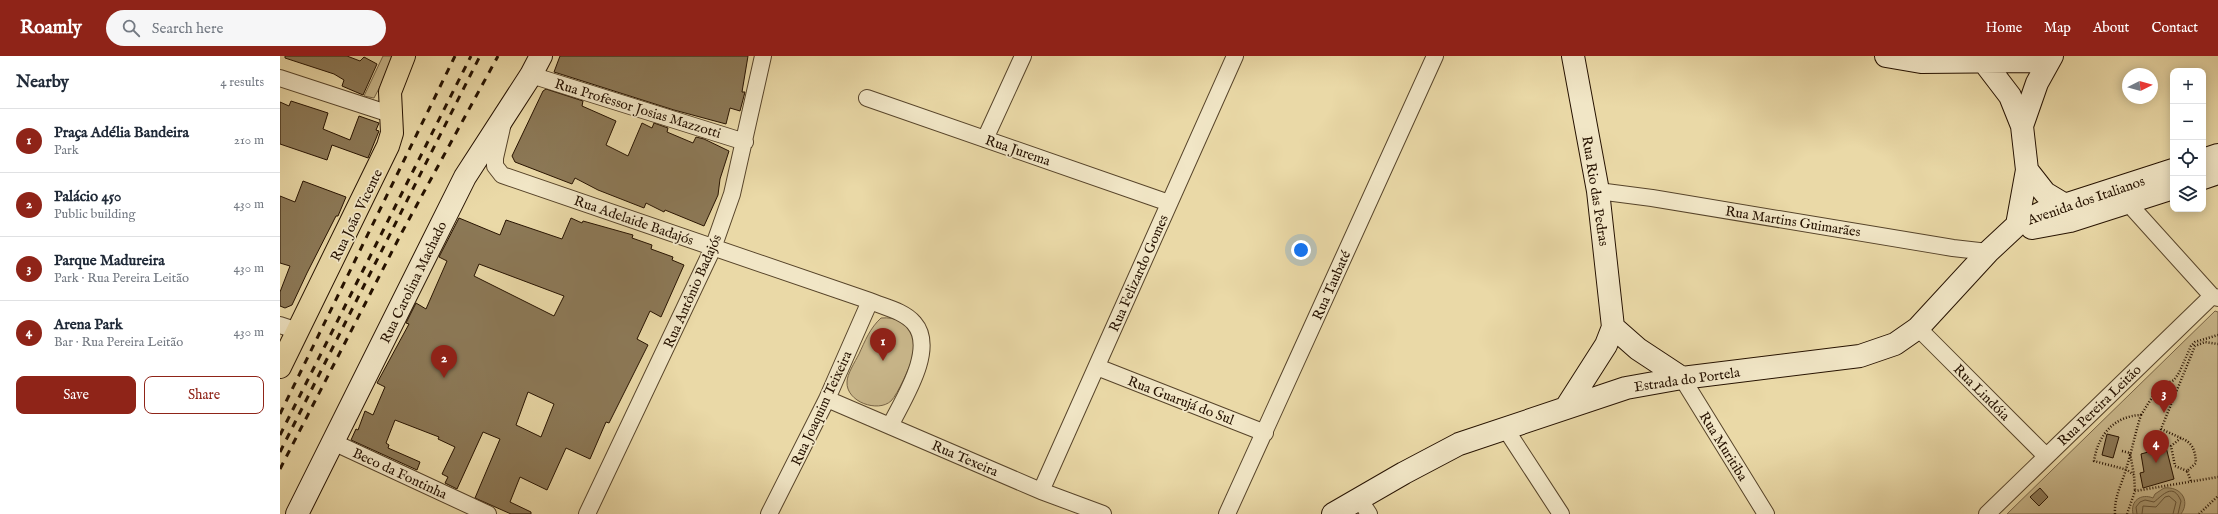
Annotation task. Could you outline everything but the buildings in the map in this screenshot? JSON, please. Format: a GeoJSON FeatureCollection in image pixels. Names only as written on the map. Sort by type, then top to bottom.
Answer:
{"type":"FeatureCollection","features":[{"type":"Feature","properties":{"kind":"main road","name":"Rua João Vicente"},"geometry":{"type":"LineString","coordinates":[[280,367],[289,328],[382,162],[392,132],[390,92],[404,56]]}},
{"type":"Feature","properties":{"kind":"main road","name":"Rua Rio das Pedras"},"geometry":{"type":"LineString","coordinates":[[1567,406],[1606,345],[1613,327],[1598,191],[1573,56]]}},
{"type":"Feature","properties":{"kind":"main road"},"geometry":{"type":"LineString","coordinates":[[1886,56],[1921,62],[1984,62],[2050,58]]}},
{"type":"Feature","properties":{"kind":"main road"},"geometry":{"type":"LineString","coordinates":[[2022,126],[2037,83],[2050,58]]}},
{"type":"Feature","properties":{"kind":"main road"},"geometry":{"type":"LineString","coordinates":[[1984,62],[2010,96],[2022,126],[2027,170],[2017,226]]}},
{"type":"Feature","properties":{"kind":"main road","name":"Rua Carolina Machado"},"geometry":{"type":"LineString","coordinates":[[297,514],[464,178],[536,65]]}},
{"type":"Feature","properties":{"kind":"main road"},"geometry":{"type":"LineString","coordinates":[[2206,159],[2218,155]]}},
{"type":"Feature","properties":{"kind":"main road"},"geometry":{"type":"LineString","coordinates":[[2027,170],[2045,193],[2065,205]]}},
{"type":"Feature","properties":{"kind":"main road","name":"Avenida dos Italianos"},"geometry":{"type":"LineString","coordinates":[[2017,226],[2043,212],[2170,171]]}},
{"type":"Feature","properties":{"kind":"main road"},"geometry":{"type":"LineString","coordinates":[[2206,177],[2218,173]]}},
{"type":"Feature","properties":{"kind":"main road","name":"Avenida dos Italianos"},"geometry":{"type":"LineString","coordinates":[[2017,226],[2031,228],[2048,225],[2128,203],[2170,189]]}},
{"type":"Feature","properties":{"kind":"main road","name":"Estrada do Portela"},"geometry":{"type":"LineString","coordinates":[[1333,514],[1364,507],[1404,473],[1459,444],[1567,406],[1626,388],[1682,378],[1860,356],[1895,344],[1918,328],[1988,252],[2017,226]]}},
{"type":"Feature","properties":{"kind":"main road"},"geometry":{"type":"LineString","coordinates":[[1613,327],[1638,349],[1682,378]]}},
{"type":"Feature","properties":{"kind":"street","name":"Rua Antônio Badajós"},"geometry":{"type":"LineString","coordinates":[[588,514],[713,248],[732,194],[745,142],[763,56]]}},
{"type":"Feature","properties":{"kind":"street"},"geometry":{"type":"LineString","coordinates":[[985,138],[1023,56]]}},
{"type":"Feature","properties":{"kind":"street","name":"Rua Felizardo Gomes"},"geometry":{"type":"LineString","coordinates":[[1041,490],[1235,56]]}},
{"type":"Feature","properties":{"kind":"street","name":"Rua Taubaté"},"geometry":{"type":"LineString","coordinates":[[1227,514],[1435,56]]}},
{"type":"Feature","properties":{"kind":"street","name":"Rua Professor Josias Mazzotti"},"geometry":{"type":"LineString","coordinates":[[536,65],[745,142]]}},
{"type":"Feature","properties":{"kind":"street"},"geometry":{"type":"LineString","coordinates":[[280,78],[390,114]]}},
{"type":"Feature","properties":{"kind":"street","name":"Rua Jurema"},"geometry":{"type":"LineString","coordinates":[[867,98],[1169,203]]}},
{"type":"Feature","properties":{"kind":"street","name":"Rua Adelaide Badajós"},"geometry":{"type":"LineString","coordinates":[[504,116],[495,158],[495,166],[502,175],[870,301],[898,312],[914,323],[922,343],[921,358],[914,377],[890,426]]}},
{"type":"Feature","properties":{"kind":"street","name":"Rua Martins Guimarães"},"geometry":{"type":"LineString","coordinates":[[1598,191],[1652,198],[1953,248],[1988,252]]}},
{"type":"Feature","properties":{"kind":"street"},"geometry":{"type":"LineString","coordinates":[[2128,203],[2215,297]]}},
{"type":"Feature","properties":{"kind":"street","name":"Rua Pereira Leitão"},"geometry":{"type":"LineString","coordinates":[[1987,514],[2046,456],[2215,297]]}},
{"type":"Feature","properties":{"kind":"street","name":"Rua Joaquim Teixeira"},"geometry":{"type":"LineString","coordinates":[[769,514],[827,398],[870,301]]}},
{"type":"Feature","properties":{"kind":"street","name":"Rua Lindóia"},"geometry":{"type":"LineString","coordinates":[[1918,328],[2046,456]]}},
{"type":"Feature","properties":{"kind":"street","name":"Rua Guarujá do Sul"},"geometry":{"type":"LineString","coordinates":[[1097,367],[1264,433]]}},
{"type":"Feature","properties":{"kind":"street","name":"Rua Muritiba"},"geometry":{"type":"LineString","coordinates":[[1682,378],[1766,514]]}},
{"type":"Feature","properties":{"kind":"street","name":"Rua Texeira"},"geometry":{"type":"LineString","coordinates":[[827,398],[1041,490],[1103,514]]}},
{"type":"Feature","properties":{"kind":"street"},"geometry":{"type":"LineString","coordinates":[[1504,428],[1561,514]]}},
{"type":"Feature","properties":{"kind":"street","name":"Beco da Fontinha"},"geometry":{"type":"LineString","coordinates":[[333,442],[488,514]]}},
{"type":"Feature","properties":{"kind":"path"},"geometry":{"type":"LineString","coordinates":[[2115,514],[2116,499],[2126,470],[2141,415],[2158,388],[2174,380],[2195,342],[2218,335]]}},
{"type":"Feature","properties":{"kind":"path"},"geometry":{"type":"LineString","coordinates":[[2187,471],[2196,463],[2195,451],[2190,442],[2161,429],[2195,346],[2206,342],[2218,344]]}},
{"type":"Feature","properties":{"kind":"path"},"geometry":{"type":"LineString","coordinates":[[2134,476],[2126,470],[2094,461],[2100,443],[2107,430],[2114,422],[2121,418],[2141,415]]}},
{"type":"Feature","properties":{"kind":"path"},"geometry":{"type":"LineString","coordinates":[[2181,438],[2171,446],[2172,454],[2175,466],[2187,471],[2191,481]]}},
{"type":"Feature","properties":{"kind":"path"},"geometry":{"type":"LineString","coordinates":[[2122,451],[2130,454]]}},
{"type":"Feature","properties":{"kind":"path"},"geometry":{"type":"LineString","coordinates":[[2127,514],[2135,491],[2130,454]]}},
{"type":"Feature","properties":{"kind":"path"},"geometry":{"type":"LineString","coordinates":[[2135,491],[2218,477]]}},
{"type":"Feature","properties":{"kind":"path"},"geometry":{"type":"LineString","coordinates":[[2199,514],[2218,496]]}},
{"type":"Feature","properties":{"kind":"shaded area"},"geometry":{"type":"Polygon","coordinates":[[[383,56],[396,56],[374,98],[364,96],[383,56]]]}},
{"type":"Feature","properties":{"kind":"shaded area"},"geometry":{"type":"Polygon","coordinates":[[[2215,311],[2218,312],[2218,514],[2007,514],[2215,311]]]}},
{"type":"Feature","properties":{"kind":"shaded area"},"geometry":{"type":"Polygon","coordinates":[[[881,318],[900,320],[915,332],[914,351],[907,373],[891,401],[878,406],[871,406],[857,400],[852,395],[848,389],[847,379],[868,335],[881,318]]]}},
{"type":"Feature","properties":{"kind":"water"},"geometry":{"type":"Polygon","coordinates":[[[2164,488],[2175,489],[2182,495],[2185,504],[2181,514],[2133,514],[2133,505],[2137,499],[2141,497],[2153,498],[2155,494],[2164,488]]]}},
{"type":"Feature","properties":{"kind":"railway"},"geometry":{"type":"LineString","coordinates":[[280,414],[455,56]]}},
{"type":"Feature","properties":{"kind":"railway"},"geometry":{"type":"LineString","coordinates":[[280,435],[471,56]]}},
{"type":"Feature","properties":{"kind":"railway"},"geometry":{"type":"LineString","coordinates":[[280,452],[480,56]]}},
{"type":"Feature","properties":{"kind":"railway"},"geometry":{"type":"LineString","coordinates":[[280,469],[401,234],[498,56]]}},
{"type":"Feature","properties":{"kind":"place","name":"Praça Adélia Bandeira"},"geometry":{"type":"Point","coordinates":[883,361]}},
{"type":"Feature","properties":{"kind":"place","name":"Palácio 450"},"geometry":{"type":"Point","coordinates":[444,378]}},
{"type":"Feature","properties":{"kind":"place","name":"Parque Madureira"},"geometry":{"type":"Point","coordinates":[2164,413]}},
{"type":"Feature","properties":{"kind":"place","name":"Arena Park"},"geometry":{"type":"Point","coordinates":[2156,463]}}]}
